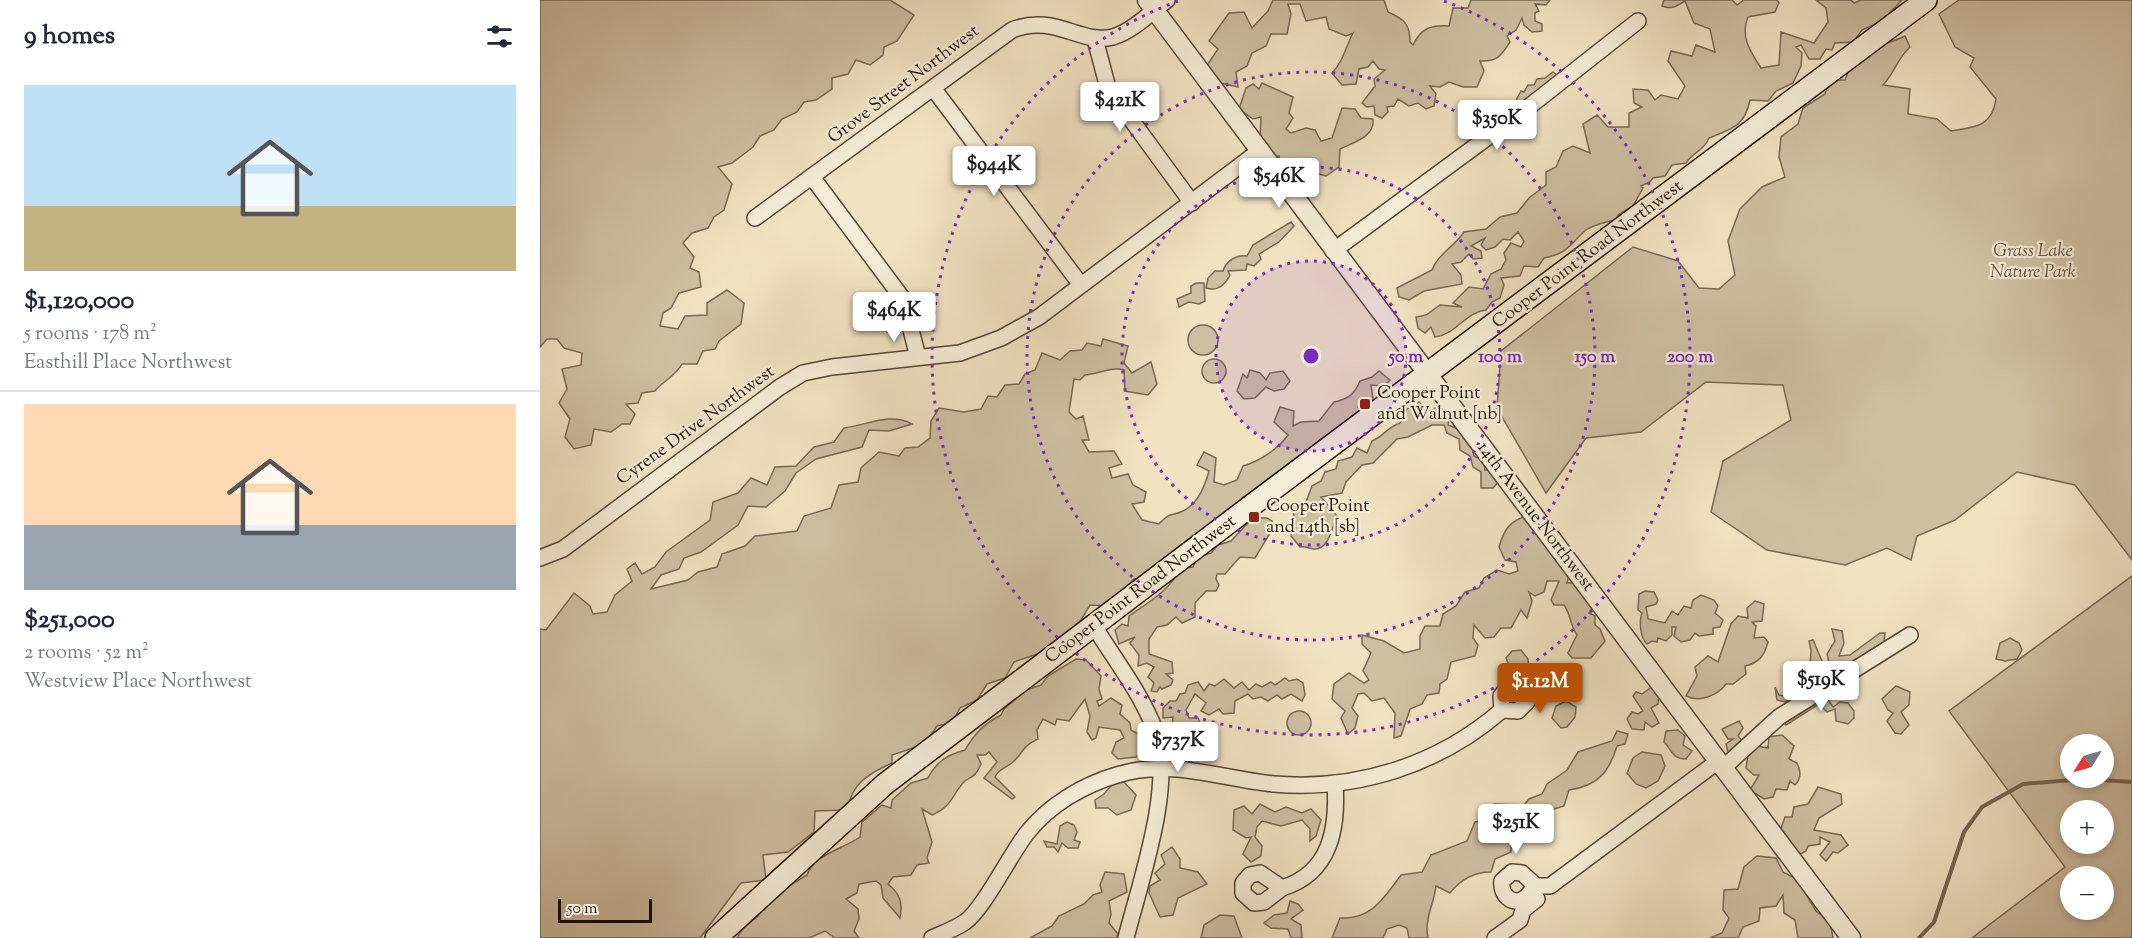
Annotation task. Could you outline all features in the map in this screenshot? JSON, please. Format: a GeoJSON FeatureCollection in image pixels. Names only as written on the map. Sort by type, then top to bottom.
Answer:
{"type":"FeatureCollection","features":[{"type":"Feature","properties":{"kind":"main road","name":"Cooper Point Road Northwest"},"geometry":{"type":"LineString","coordinates":[[716,938],[885,784],[1260,499],[1926,0]]}},
{"type":"Feature","properties":{"kind":"street","name":"14th Avenue Northwest"},"geometry":{"type":"LineString","coordinates":[[1156,3],[1258,152],[1851,938]]}},
{"type":"Feature","properties":{"kind":"street"},"geometry":{"type":"LineString","coordinates":[[1156,3],[1127,31],[1095,39],[1108,88],[1192,204]]}},
{"type":"Feature","properties":{"kind":"street"},"geometry":{"type":"LineString","coordinates":[[1333,251],[1526,109],[1638,21]]}},
{"type":"Feature","properties":{"kind":"street","name":"Grove Street Northwest"},"geometry":{"type":"LineString","coordinates":[[754,218],[993,42],[1026,25],[1069,29],[1095,39]]}},
{"type":"Feature","properties":{"kind":"street"},"geometry":{"type":"LineString","coordinates":[[933,88],[1081,285]]}},
{"type":"Feature","properties":{"kind":"street","name":"Cyrene Drive Northwest"},"geometry":{"type":"LineString","coordinates":[[540,558],[563,549],[780,387],[804,373],[832,367],[960,353],[1001,338],[1039,317],[1192,204],[1258,152]]}},
{"type":"Feature","properties":{"kind":"street"},"geometry":{"type":"LineString","coordinates":[[812,177],[903,299],[918,357]]}},
{"type":"Feature","properties":{"kind":"street"},"geometry":{"type":"LineString","coordinates":[[1094,626],[1136,693],[1155,731],[1163,784],[1126,938]]}},
{"type":"Feature","properties":{"kind":"street"},"geometry":{"type":"LineString","coordinates":[[1495,938],[1520,920],[1523,910],[1543,895],[1543,886],[1719,766],[1779,717],[1910,636]]}},
{"type":"Feature","properties":{"kind":"street"},"geometry":{"type":"LineString","coordinates":[[932,938],[967,921],[1027,832],[1062,800],[1090,785],[1119,774],[1161,767],[1187,768],[1275,784],[1335,783],[1367,778],[1430,758],[1466,738],[1502,710]]}},
{"type":"Feature","properties":{"kind":"street"},"geometry":{"type":"LineString","coordinates":[[1282,888],[1305,878],[1330,844],[1337,812],[1335,783]]}},
{"type":"Feature","properties":{"kind":"green space"},"geometry":{"type":"Polygon","coordinates":[[[540,0],[890,0],[914,15],[897,41],[884,47],[883,55],[870,65],[856,60],[848,74],[832,78],[832,89],[816,100],[804,102],[797,112],[782,119],[774,130],[760,136],[753,147],[732,163],[718,167],[732,184],[724,210],[714,217],[708,228],[692,233],[683,243],[694,257],[690,268],[699,272],[701,287],[679,293],[671,308],[663,313],[660,326],[678,329],[685,316],[707,315],[707,303],[727,290],[744,303],[741,324],[719,341],[715,349],[703,351],[697,364],[682,364],[655,391],[642,393],[638,403],[626,404],[635,414],[630,424],[622,424],[611,432],[594,429],[591,445],[574,449],[565,437],[570,419],[559,403],[567,389],[562,369],[581,365],[582,353],[564,348],[557,339],[547,339],[540,347],[540,0]]]}},
{"type":"Feature","properties":{"kind":"green space"},"geometry":{"type":"Polygon","coordinates":[[[1273,0],[1384,0],[1388,12],[1398,17],[1407,26],[1410,42],[1413,45],[1423,31],[1437,26],[1449,26],[1453,8],[1468,8],[1471,0],[1550,0],[1546,5],[1535,4],[1539,11],[1535,13],[1535,21],[1542,24],[1542,31],[1532,32],[1524,25],[1522,18],[1516,30],[1507,36],[1510,42],[1501,54],[1495,59],[1480,61],[1484,71],[1477,87],[1463,87],[1449,82],[1440,87],[1430,86],[1436,94],[1434,106],[1426,109],[1418,103],[1409,106],[1398,99],[1394,106],[1387,107],[1388,112],[1382,118],[1375,115],[1374,106],[1367,107],[1362,103],[1375,86],[1374,79],[1385,70],[1379,69],[1373,61],[1368,67],[1359,69],[1356,84],[1342,85],[1332,73],[1342,59],[1353,33],[1346,36],[1329,29],[1326,17],[1306,21],[1300,4],[1288,4],[1291,14],[1287,34],[1271,34],[1266,46],[1252,53],[1247,66],[1236,72],[1238,87],[1216,82],[1206,67],[1218,49],[1209,41],[1229,13],[1244,12],[1252,28],[1268,11],[1273,0]]]}},
{"type":"Feature","properties":{"kind":"green space"},"geometry":{"type":"Polygon","coordinates":[[[1664,0],[1732,0],[1737,5],[1744,0],[1777,0],[1779,3],[1775,12],[1748,17],[1746,24],[1747,43],[1761,68],[1779,65],[1781,32],[1814,43],[1828,22],[1826,8],[1816,0],[1851,0],[1854,3],[1861,0],[1902,0],[1882,21],[1862,30],[1853,42],[1835,43],[1832,50],[1826,49],[1820,59],[1809,59],[1801,45],[1796,47],[1802,53],[1801,66],[1793,83],[1776,91],[1768,101],[1750,100],[1741,121],[1709,138],[1686,163],[1672,165],[1665,176],[1653,178],[1641,186],[1643,188],[1633,206],[1618,215],[1618,219],[1589,228],[1564,251],[1544,258],[1538,267],[1524,266],[1520,276],[1501,278],[1504,285],[1500,298],[1492,302],[1486,310],[1472,315],[1449,332],[1435,337],[1431,327],[1425,333],[1418,328],[1416,317],[1426,315],[1440,305],[1462,307],[1453,303],[1469,287],[1483,289],[1491,274],[1501,269],[1506,260],[1504,253],[1511,243],[1521,247],[1524,241],[1518,232],[1510,240],[1503,239],[1495,247],[1486,250],[1481,245],[1485,238],[1471,246],[1481,251],[1482,258],[1473,259],[1469,254],[1461,262],[1452,264],[1461,275],[1462,284],[1424,291],[1409,300],[1399,297],[1397,288],[1432,270],[1438,259],[1464,232],[1486,229],[1500,217],[1517,213],[1529,198],[1546,185],[1546,172],[1556,167],[1563,151],[1573,146],[1590,153],[1583,124],[1597,115],[1608,127],[1629,127],[1629,113],[1642,107],[1634,103],[1633,89],[1648,90],[1655,100],[1661,95],[1678,99],[1685,86],[1668,61],[1671,51],[1692,56],[1696,45],[1715,52],[1710,29],[1694,23],[1685,1],[1668,8],[1662,6],[1664,0]]]}},
{"type":"Feature","properties":{"kind":"green space","name":"Grass Lake Nature Park"},"geometry":{"type":"Polygon","coordinates":[[[1959,0],[2132,0],[2132,560],[2075,485],[2017,472],[1955,520],[1917,536],[1911,560],[1887,548],[1845,565],[1767,550],[1711,512],[1723,461],[1791,420],[1783,385],[1706,382],[1641,432],[1586,438],[1546,493],[1497,408],[1501,351],[1633,247],[1678,261],[1699,288],[1719,289],[1735,275],[1728,241],[1740,209],[1762,187],[1785,177],[1779,157],[1781,137],[1798,124],[1803,108],[1825,94],[1829,80],[1845,80],[1855,60],[1869,50],[1905,36],[1910,47],[1883,85],[1910,89],[1908,114],[1937,119],[1951,131],[1981,124],[1991,115],[1996,99],[1970,67],[1974,58],[1955,47],[1939,14],[1959,0]]]}},
{"type":"Feature","properties":{"kind":"green space"},"geometry":{"type":"Polygon","coordinates":[[[1553,72],[1558,76],[1519,108],[1514,104],[1521,91],[1524,92],[1528,85],[1534,85],[1537,79],[1545,78],[1553,72]]]}},
{"type":"Feature","properties":{"kind":"green space"},"geometry":{"type":"Polygon","coordinates":[[[1262,83],[1293,97],[1289,113],[1293,118],[1286,129],[1291,133],[1306,128],[1315,130],[1321,141],[1332,138],[1342,108],[1355,109],[1361,118],[1373,119],[1371,130],[1367,135],[1340,149],[1339,167],[1326,176],[1315,173],[1311,183],[1296,182],[1281,170],[1279,156],[1270,158],[1260,142],[1261,117],[1253,119],[1239,109],[1246,88],[1253,84],[1259,89],[1262,83]]]}},
{"type":"Feature","properties":{"kind":"green space"},"geometry":{"type":"Polygon","coordinates":[[[1291,222],[1294,226],[1279,242],[1259,254],[1261,259],[1254,266],[1247,264],[1246,270],[1228,271],[1230,275],[1221,287],[1206,288],[1208,278],[1215,271],[1223,271],[1229,261],[1236,257],[1247,256],[1253,245],[1291,222]]]}},
{"type":"Feature","properties":{"kind":"green space"},"geometry":{"type":"Polygon","coordinates":[[[1204,283],[1205,301],[1199,304],[1189,302],[1179,307],[1177,299],[1191,293],[1191,286],[1204,283]]]}},
{"type":"Feature","properties":{"kind":"green space"},"geometry":{"type":"Polygon","coordinates":[[[1203,325],[1214,329],[1218,340],[1214,351],[1203,355],[1192,351],[1188,340],[1192,329],[1203,325]]]}},
{"type":"Feature","properties":{"kind":"green space"},"geometry":{"type":"Polygon","coordinates":[[[1103,339],[1128,346],[1124,363],[1132,373],[1151,362],[1157,384],[1148,395],[1125,391],[1124,370],[1085,375],[1080,380],[1074,379],[1069,412],[1076,419],[1083,416],[1089,440],[1082,440],[1089,452],[1114,451],[1122,464],[1109,468],[1112,478],[1128,474],[1133,485],[1146,492],[1144,502],[1132,504],[1142,520],[1159,524],[1168,516],[1188,508],[1200,494],[1209,471],[1197,465],[1204,452],[1216,458],[1214,482],[1224,485],[1237,480],[1243,466],[1268,454],[1288,435],[1274,422],[1280,407],[1294,411],[1293,426],[1301,422],[1319,421],[1334,402],[1347,398],[1353,393],[1360,381],[1372,377],[1379,371],[1390,380],[1384,386],[1371,385],[1373,399],[1358,407],[1364,414],[1310,455],[1293,460],[1289,467],[1242,498],[1231,517],[1151,577],[1134,579],[1108,606],[1090,605],[1081,620],[1049,650],[1014,662],[1005,678],[987,684],[977,700],[960,708],[952,723],[937,726],[925,744],[892,755],[892,763],[862,780],[857,786],[847,810],[815,811],[814,832],[788,852],[763,855],[766,880],[741,883],[700,938],[540,938],[540,629],[546,630],[574,593],[590,606],[593,614],[607,612],[615,595],[632,581],[627,569],[635,563],[642,574],[655,567],[666,552],[710,520],[713,502],[738,493],[751,478],[767,485],[775,467],[796,466],[814,447],[834,442],[844,428],[887,419],[912,424],[889,431],[869,430],[862,447],[816,459],[796,473],[785,491],[766,507],[748,506],[738,525],[701,552],[684,558],[679,569],[661,575],[651,589],[688,580],[698,572],[717,567],[722,554],[745,546],[755,536],[797,531],[804,516],[831,508],[839,485],[858,482],[861,468],[879,452],[899,456],[905,448],[918,447],[930,438],[931,421],[939,408],[964,412],[981,409],[988,396],[997,397],[1005,385],[1019,384],[1025,374],[1035,370],[1042,353],[1060,360],[1070,351],[1082,350],[1087,343],[1101,346],[1103,339]]]}},
{"type":"Feature","properties":{"kind":"green space"},"geometry":{"type":"Polygon","coordinates":[[[1214,359],[1223,362],[1226,371],[1223,380],[1214,383],[1205,380],[1202,371],[1205,362],[1214,359]]]}},
{"type":"Feature","properties":{"kind":"green space"},"geometry":{"type":"Polygon","coordinates":[[[1250,370],[1260,373],[1266,380],[1270,373],[1283,371],[1290,381],[1284,389],[1274,391],[1266,387],[1255,398],[1244,399],[1237,391],[1243,374],[1247,378],[1250,370]]]}},
{"type":"Feature","properties":{"kind":"green space"},"geometry":{"type":"Polygon","coordinates":[[[1419,402],[1429,413],[1440,404],[1451,408],[1448,425],[1463,431],[1463,438],[1472,444],[1474,456],[1484,461],[1485,470],[1494,470],[1500,480],[1493,488],[1481,488],[1481,472],[1473,467],[1470,456],[1460,450],[1459,439],[1447,433],[1444,425],[1432,425],[1408,437],[1397,439],[1373,463],[1362,465],[1346,482],[1342,493],[1321,497],[1337,516],[1330,536],[1320,548],[1300,547],[1291,536],[1294,515],[1292,503],[1306,502],[1312,486],[1321,481],[1325,472],[1336,469],[1338,461],[1352,457],[1357,448],[1367,453],[1372,441],[1400,423],[1407,409],[1419,402]]]}},
{"type":"Feature","properties":{"kind":"green space"},"geometry":{"type":"Polygon","coordinates":[[[1527,516],[1569,575],[1567,583],[1576,583],[1596,605],[1589,613],[1595,616],[1595,625],[1600,629],[1605,641],[1591,658],[1572,658],[1568,653],[1577,635],[1564,605],[1554,605],[1551,600],[1559,581],[1547,581],[1544,592],[1535,596],[1529,592],[1532,601],[1527,618],[1521,610],[1511,628],[1501,628],[1494,637],[1485,638],[1474,625],[1473,638],[1478,645],[1475,656],[1451,662],[1447,679],[1440,684],[1439,693],[1427,695],[1422,704],[1410,709],[1401,736],[1394,738],[1395,713],[1384,698],[1372,701],[1364,693],[1358,694],[1352,708],[1358,716],[1355,728],[1348,734],[1341,718],[1345,711],[1332,699],[1334,684],[1349,673],[1364,683],[1369,680],[1363,671],[1371,653],[1362,644],[1362,635],[1384,641],[1404,653],[1420,649],[1420,636],[1425,626],[1440,626],[1443,614],[1456,606],[1465,592],[1479,588],[1484,578],[1497,570],[1509,574],[1518,571],[1516,562],[1505,560],[1499,547],[1508,527],[1527,516]]]}},
{"type":"Feature","properties":{"kind":"green space"},"geometry":{"type":"Polygon","coordinates":[[[1256,518],[1267,518],[1272,521],[1275,530],[1270,533],[1255,558],[1240,557],[1225,574],[1217,574],[1216,579],[1219,585],[1216,591],[1206,591],[1195,603],[1195,617],[1182,623],[1176,617],[1167,625],[1157,627],[1149,639],[1149,654],[1172,662],[1173,673],[1166,674],[1173,680],[1171,685],[1162,689],[1160,687],[1157,692],[1151,691],[1154,683],[1148,677],[1154,667],[1147,663],[1138,666],[1139,655],[1130,643],[1135,637],[1119,644],[1115,630],[1122,624],[1128,626],[1129,616],[1165,590],[1181,568],[1193,567],[1197,557],[1211,553],[1218,545],[1231,541],[1256,518]]]}},
{"type":"Feature","properties":{"kind":"green space"},"geometry":{"type":"Polygon","coordinates":[[[2132,576],[2132,938],[1972,938],[2060,871],[2060,920],[2114,920],[2114,866],[2064,866],[1949,711],[2132,576]]]}},
{"type":"Feature","properties":{"kind":"green space"},"geometry":{"type":"Polygon","coordinates":[[[1645,591],[1654,592],[1658,600],[1656,604],[1646,607],[1648,619],[1665,623],[1672,611],[1678,615],[1684,606],[1691,608],[1693,600],[1701,595],[1714,600],[1718,606],[1715,613],[1723,620],[1720,627],[1713,628],[1713,634],[1699,636],[1695,633],[1690,640],[1681,642],[1674,636],[1676,627],[1672,627],[1672,635],[1666,641],[1658,638],[1657,642],[1652,641],[1647,644],[1641,629],[1642,613],[1638,610],[1639,594],[1645,591]]]}},
{"type":"Feature","properties":{"kind":"green space"},"geometry":{"type":"Polygon","coordinates":[[[1755,601],[1764,604],[1762,621],[1752,622],[1756,626],[1754,638],[1764,637],[1768,642],[1763,655],[1754,663],[1745,666],[1746,674],[1733,684],[1726,684],[1718,692],[1697,699],[1686,696],[1697,676],[1695,667],[1708,656],[1718,662],[1731,624],[1738,616],[1748,618],[1747,608],[1755,601]]]}},
{"type":"Feature","properties":{"kind":"green space"},"geometry":{"type":"Polygon","coordinates":[[[1832,629],[1842,631],[1844,643],[1839,656],[1850,655],[1880,633],[1885,633],[1884,642],[1833,675],[1821,678],[1818,689],[1799,694],[1785,702],[1777,700],[1775,687],[1779,695],[1785,696],[1788,691],[1794,692],[1800,680],[1809,684],[1811,650],[1809,641],[1813,640],[1825,668],[1830,666],[1827,654],[1835,641],[1832,629]]]}},
{"type":"Feature","properties":{"kind":"green space"},"geometry":{"type":"Polygon","coordinates":[[[2010,638],[2019,643],[2022,650],[2017,659],[2005,661],[1996,659],[2000,643],[2010,638]]]}},
{"type":"Feature","properties":{"kind":"green space"},"geometry":{"type":"Polygon","coordinates":[[[1521,650],[1528,659],[1529,671],[1522,679],[1511,679],[1504,671],[1508,663],[1506,658],[1512,651],[1521,650]]]}},
{"type":"Feature","properties":{"kind":"green space"},"geometry":{"type":"Polygon","coordinates":[[[1076,659],[1086,660],[1101,676],[1099,689],[1102,699],[1097,701],[1099,706],[1111,698],[1122,705],[1120,714],[1130,723],[1131,730],[1140,735],[1144,748],[1136,757],[1118,759],[1112,753],[1116,742],[1124,738],[1120,730],[1099,727],[1096,738],[1092,740],[1087,732],[1090,716],[1085,699],[1069,721],[1057,719],[1055,725],[1043,719],[1037,730],[1038,739],[1025,747],[1013,762],[997,774],[995,777],[1015,797],[1012,799],[984,778],[997,762],[989,752],[985,755],[977,755],[981,764],[978,770],[974,776],[962,784],[943,809],[932,815],[922,809],[932,842],[927,858],[929,863],[917,865],[911,875],[893,877],[888,884],[900,899],[900,918],[883,898],[881,885],[876,881],[859,884],[857,893],[846,899],[858,909],[859,919],[854,931],[859,938],[835,938],[825,931],[809,938],[737,938],[742,929],[758,916],[764,901],[807,875],[815,862],[822,857],[860,837],[862,822],[882,805],[891,808],[892,800],[911,783],[928,778],[943,760],[965,750],[980,730],[1001,715],[1004,709],[1026,690],[1041,685],[1048,676],[1076,659]]]}},
{"type":"Feature","properties":{"kind":"green space"},"geometry":{"type":"Polygon","coordinates":[[[1285,678],[1289,681],[1297,679],[1303,683],[1305,695],[1302,701],[1291,694],[1282,699],[1277,695],[1268,701],[1261,697],[1253,699],[1248,694],[1235,701],[1234,713],[1223,714],[1219,709],[1209,715],[1201,711],[1206,703],[1195,694],[1186,710],[1189,718],[1198,718],[1201,725],[1196,730],[1189,731],[1183,744],[1196,756],[1191,762],[1174,760],[1172,750],[1176,743],[1172,736],[1175,731],[1172,727],[1173,717],[1163,718],[1163,708],[1170,701],[1176,701],[1180,694],[1185,693],[1188,685],[1198,682],[1204,691],[1209,684],[1215,686],[1224,679],[1234,688],[1242,682],[1249,690],[1256,684],[1262,687],[1271,682],[1275,685],[1285,678]]]}},
{"type":"Feature","properties":{"kind":"green space"},"geometry":{"type":"Polygon","coordinates":[[[1653,686],[1659,694],[1658,704],[1651,708],[1659,723],[1652,727],[1645,722],[1644,730],[1632,729],[1627,719],[1632,712],[1638,714],[1643,711],[1633,696],[1636,692],[1642,694],[1653,686]]]}},
{"type":"Feature","properties":{"kind":"green space"},"geometry":{"type":"Polygon","coordinates":[[[1896,686],[1910,692],[1909,705],[1901,712],[1909,725],[1901,734],[1895,733],[1887,721],[1893,713],[1888,710],[1882,699],[1896,686]]]}},
{"type":"Feature","properties":{"kind":"green space"},"geometry":{"type":"Polygon","coordinates":[[[1827,698],[1833,707],[1840,702],[1848,703],[1854,711],[1854,718],[1848,724],[1836,721],[1835,709],[1827,712],[1819,704],[1786,725],[1783,722],[1818,699],[1827,698]]]}},
{"type":"Feature","properties":{"kind":"green space"},"geometry":{"type":"Polygon","coordinates":[[[1566,701],[1576,707],[1575,717],[1567,727],[1561,728],[1552,718],[1556,706],[1566,701]]]}},
{"type":"Feature","properties":{"kind":"green space"},"geometry":{"type":"Polygon","coordinates":[[[1299,711],[1304,712],[1310,718],[1310,728],[1304,734],[1299,735],[1294,734],[1288,728],[1287,723],[1288,718],[1294,712],[1299,711]]]}},
{"type":"Feature","properties":{"kind":"green space"},"geometry":{"type":"Polygon","coordinates":[[[1739,721],[1743,728],[1738,736],[1745,744],[1735,753],[1728,752],[1726,744],[1733,739],[1728,739],[1722,729],[1739,721]]]}},
{"type":"Feature","properties":{"kind":"green space"},"geometry":{"type":"Polygon","coordinates":[[[1678,730],[1685,736],[1683,745],[1692,751],[1686,759],[1675,756],[1664,742],[1666,731],[1678,730]]]}},
{"type":"Feature","properties":{"kind":"green space"},"geometry":{"type":"Polygon","coordinates":[[[1617,731],[1628,734],[1625,744],[1617,746],[1606,771],[1587,785],[1569,790],[1564,806],[1551,810],[1544,823],[1528,821],[1524,829],[1512,834],[1511,852],[1495,859],[1491,872],[1468,877],[1450,893],[1436,886],[1428,918],[1428,938],[1409,938],[1407,928],[1399,925],[1387,929],[1383,938],[1332,938],[1340,918],[1351,918],[1368,911],[1376,906],[1401,875],[1422,872],[1431,855],[1467,841],[1475,822],[1489,819],[1494,804],[1524,805],[1529,799],[1542,794],[1547,784],[1567,770],[1578,752],[1612,741],[1617,731]]]}},
{"type":"Feature","properties":{"kind":"green space"},"geometry":{"type":"Polygon","coordinates":[[[1782,735],[1794,746],[1789,759],[1797,763],[1799,778],[1795,785],[1790,781],[1787,790],[1776,789],[1773,797],[1764,799],[1750,790],[1759,775],[1754,775],[1746,768],[1748,755],[1757,746],[1768,748],[1769,737],[1782,735]]]}},
{"type":"Feature","properties":{"kind":"green space"},"geometry":{"type":"Polygon","coordinates":[[[1642,752],[1661,755],[1665,766],[1658,781],[1646,788],[1636,784],[1627,773],[1633,758],[1642,752]]]}},
{"type":"Feature","properties":{"kind":"green space"},"geometry":{"type":"Polygon","coordinates":[[[1114,782],[1124,782],[1136,795],[1131,810],[1117,815],[1108,808],[1096,808],[1095,800],[1104,794],[1114,782]]]}},
{"type":"Feature","properties":{"kind":"green space"},"geometry":{"type":"Polygon","coordinates":[[[1818,787],[1841,794],[1842,804],[1819,818],[1814,830],[1841,835],[1848,845],[1838,853],[1833,852],[1826,861],[1820,855],[1830,842],[1820,837],[1820,844],[1808,846],[1806,851],[1797,856],[1779,834],[1785,817],[1792,817],[1794,807],[1808,804],[1818,787]]]}},
{"type":"Feature","properties":{"kind":"green space"},"geometry":{"type":"Polygon","coordinates":[[[1260,804],[1275,812],[1286,807],[1302,813],[1311,809],[1321,820],[1316,836],[1310,841],[1310,829],[1302,820],[1281,826],[1262,821],[1257,827],[1255,837],[1262,846],[1261,856],[1251,862],[1243,854],[1251,837],[1246,838],[1233,830],[1234,810],[1244,806],[1252,814],[1260,804]]]}},
{"type":"Feature","properties":{"kind":"green space"},"geometry":{"type":"Polygon","coordinates":[[[1067,822],[1074,825],[1077,832],[1074,840],[1080,842],[1078,848],[1068,848],[1062,843],[1058,852],[1054,847],[1047,847],[1044,841],[1057,844],[1060,826],[1067,822]]]}},
{"type":"Feature","properties":{"kind":"green space"},"geometry":{"type":"Polygon","coordinates":[[[1172,847],[1180,859],[1180,868],[1198,872],[1207,884],[1178,898],[1173,915],[1160,917],[1149,893],[1150,886],[1160,880],[1155,873],[1165,864],[1161,855],[1172,847]]]}},
{"type":"Feature","properties":{"kind":"green space"},"geometry":{"type":"Polygon","coordinates":[[[1757,856],[1776,858],[1783,872],[1797,879],[1816,911],[1830,922],[1833,938],[1798,938],[1795,920],[1784,913],[1783,895],[1776,906],[1760,908],[1759,921],[1743,927],[1738,938],[1710,938],[1722,933],[1729,918],[1723,910],[1724,890],[1738,889],[1744,867],[1757,856]]]}},
{"type":"Feature","properties":{"kind":"green space"},"geometry":{"type":"Polygon","coordinates":[[[1105,872],[1124,874],[1127,892],[1109,901],[1111,914],[1109,923],[1118,934],[1117,938],[1030,938],[1052,926],[1059,916],[1102,892],[1100,885],[1105,872]]]}},
{"type":"Feature","properties":{"kind":"green space"},"geometry":{"type":"Polygon","coordinates":[[[1290,901],[1298,904],[1303,910],[1291,919],[1301,925],[1302,938],[1291,938],[1288,929],[1271,928],[1264,923],[1274,915],[1287,913],[1290,901]]]}},
{"type":"Feature","properties":{"kind":"green space"},"geometry":{"type":"Polygon","coordinates":[[[1220,915],[1234,916],[1242,938],[1201,938],[1204,925],[1220,915]]]}},
{"type":"Feature","properties":{"kind":"waterway"},"geometry":{"type":"LineString","coordinates":[[1919,938],[1934,922],[1964,832],[1982,807],[2023,784],[2085,779],[2132,782]]}},
{"type":"Feature","properties":{"kind":"place","name":"Cooper Point and Walnut [nb]"},"geometry":{"type":"Point","coordinates":[1365,404]}},
{"type":"Feature","properties":{"kind":"place","name":"Cooper Point and 14th [sb]"},"geometry":{"type":"Point","coordinates":[1254,517]}}]}
